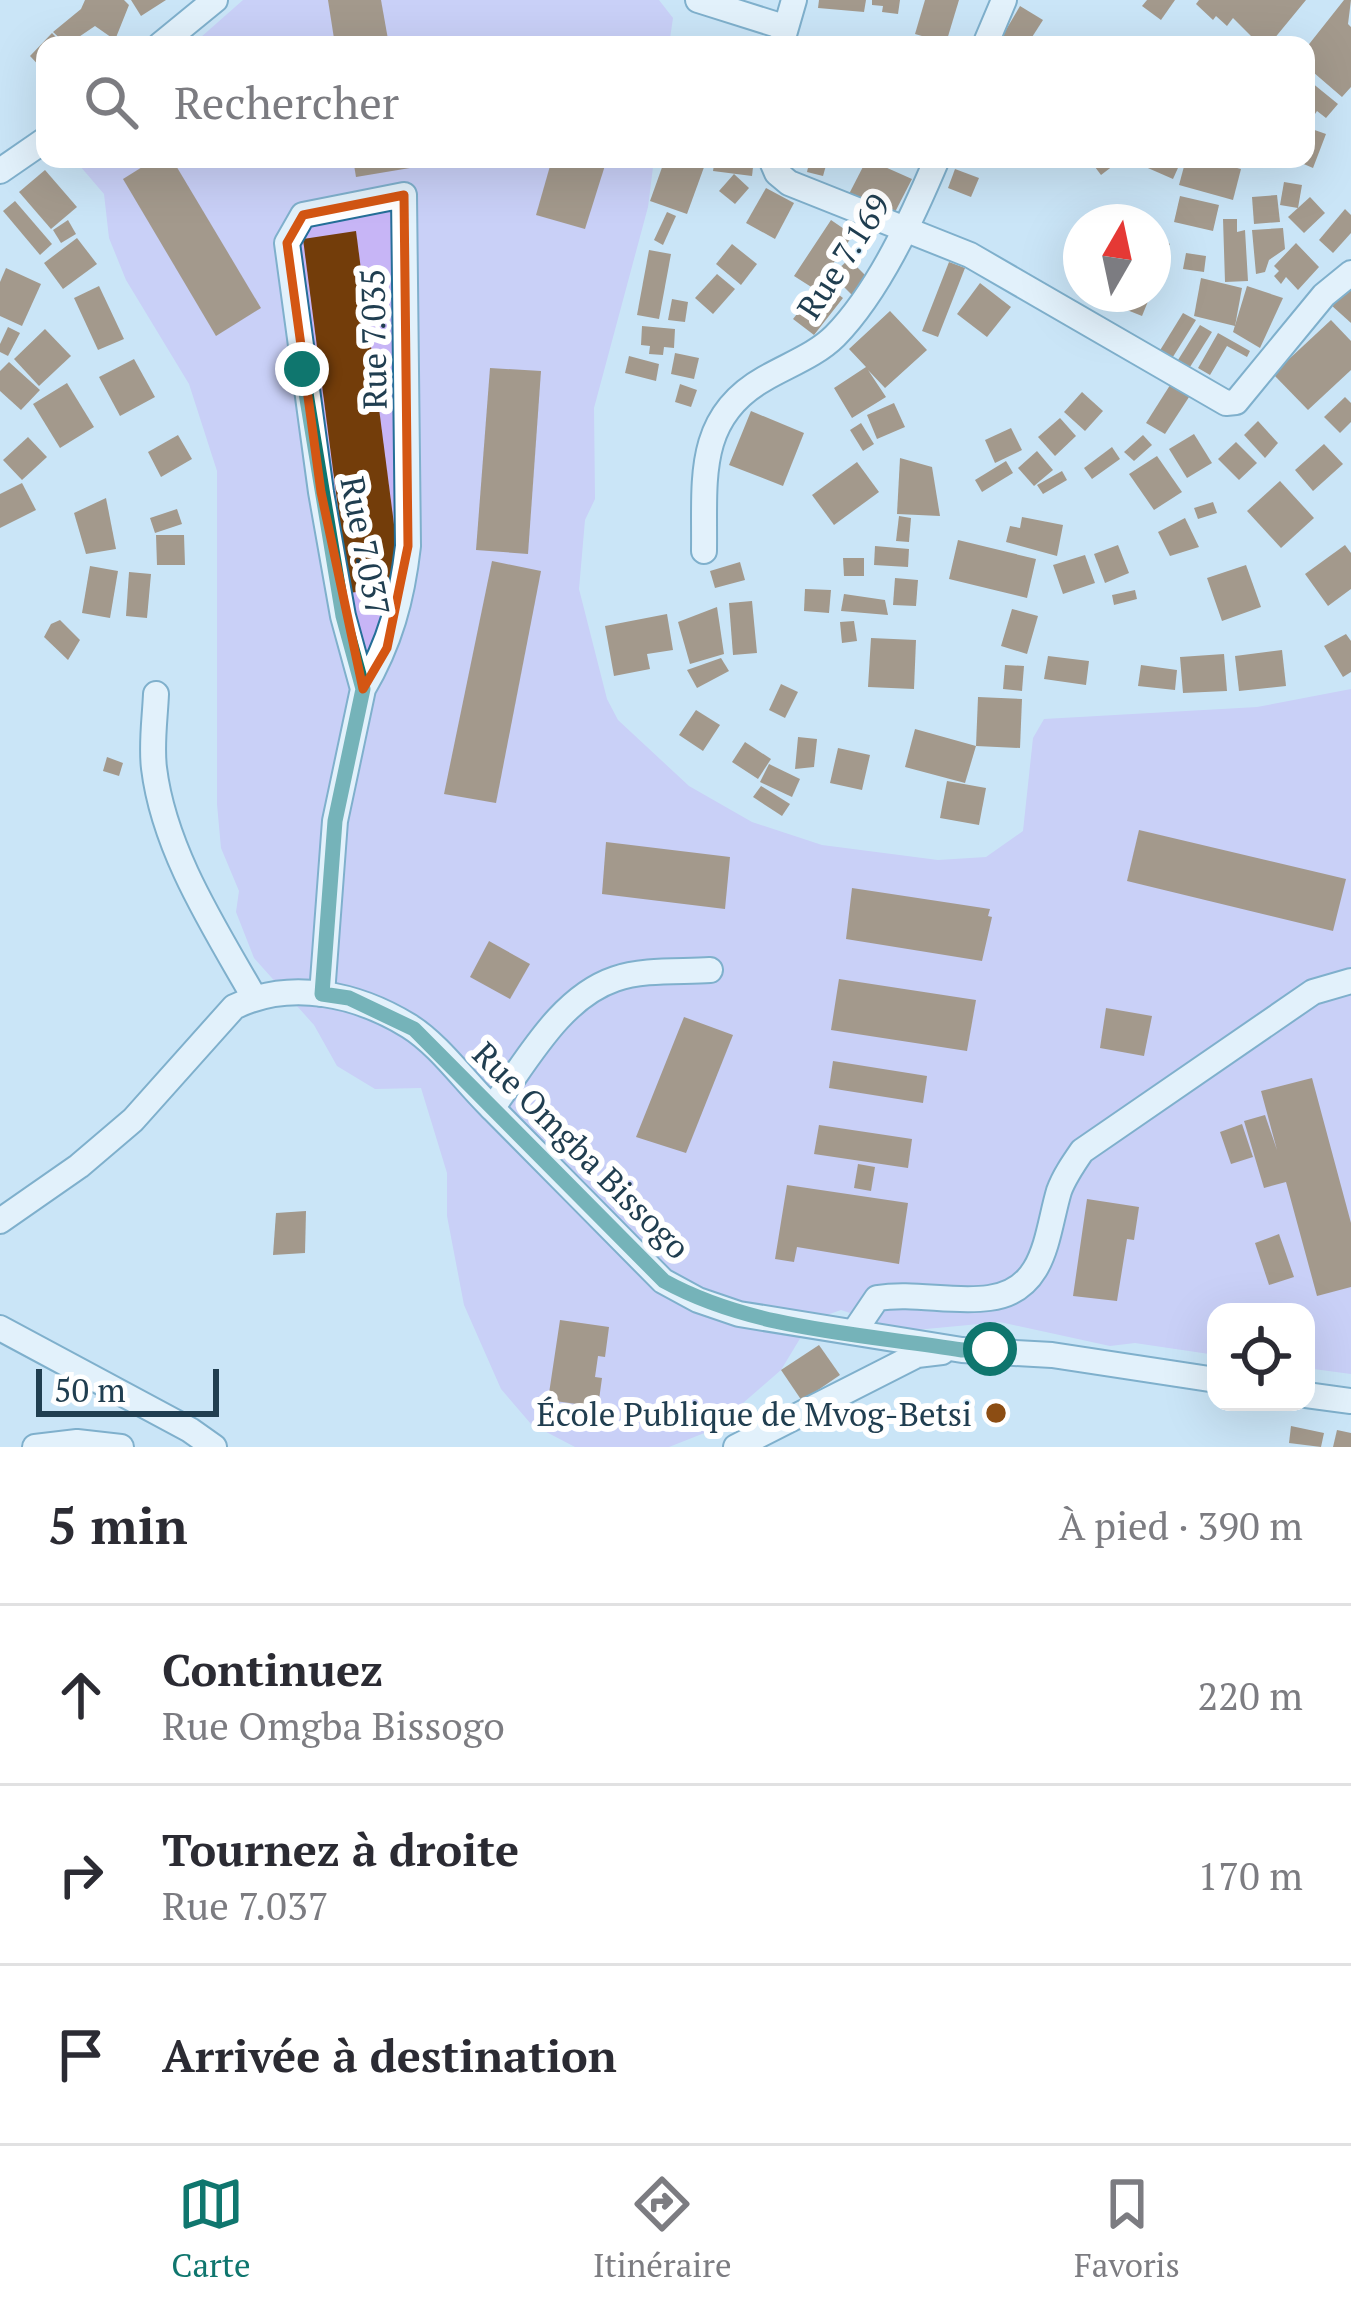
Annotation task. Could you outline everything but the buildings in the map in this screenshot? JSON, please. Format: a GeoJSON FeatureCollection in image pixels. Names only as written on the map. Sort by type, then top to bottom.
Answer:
{"type":"FeatureCollection","features":[{"type":"Feature","properties":{"kind":"street"},"geometry":{"type":"LineString","coordinates":[[171,36],[214,0]]}},
{"type":"Feature","properties":{"kind":"street"},"geometry":{"type":"LineString","coordinates":[[698,0],[783,36],[794,0]]}},
{"type":"Feature","properties":{"kind":"street"},"geometry":{"type":"LineString","coordinates":[[989,36],[1004,0]]}},
{"type":"Feature","properties":{"kind":"street"},"geometry":{"type":"LineString","coordinates":[[0,171],[36,146]]}},
{"type":"Feature","properties":{"kind":"street"},"geometry":{"type":"LineString","coordinates":[[775,168],[788,183],[970,255],[1226,403],[1237,402],[1324,295],[1351,273]]}},
{"type":"Feature","properties":{"kind":"street","name":"Rue 7.169"},"geometry":{"type":"LineString","coordinates":[[704,550],[705,460],[716,425],[741,392],[834,338],[907,230],[933,168]]}},
{"type":"Feature","properties":{"kind":"street","name":"Rue 7.035"},"geometry":{"type":"LineString","coordinates":[[363,689],[387,648],[403,593],[408,546],[404,195]]}},
{"type":"Feature","properties":{"kind":"street","name":"Rue 7.037"},"geometry":{"type":"LineString","coordinates":[[322,994],[335,821],[363,689],[343,616],[321,492],[287,243],[303,215],[404,195]]}},
{"type":"Feature","properties":{"kind":"street"},"geometry":{"type":"LineString","coordinates":[[0,1221],[80,1166],[133,1120],[212,1027],[233,1007],[254,997],[169,832],[154,767],[155,694]]}},
{"type":"Feature","properties":{"kind":"street"},"geometry":{"type":"LineString","coordinates":[[493,1108],[563,1013],[586,991],[620,976],[710,970]]}},
{"type":"Feature","properties":{"kind":"street"},"geometry":{"type":"LineString","coordinates":[[854,1332],[878,1298],[975,1300],[997,1298],[1019,1288],[1047,1247],[1060,1189],[1082,1151],[1313,992],[1351,981]]}},
{"type":"Feature","properties":{"kind":"street","name":"Rue Omgba Bissogo"},"geometry":{"type":"LineString","coordinates":[[254,997],[322,994],[349,998],[414,1029],[664,1281],[698,1300],[740,1314],[962,1350],[1052,1355],[1207,1379]]}},
{"type":"Feature","properties":{"kind":"street"},"geometry":{"type":"LineString","coordinates":[[0,1328],[214,1447]]}},
{"type":"Feature","properties":{"kind":"street"},"geometry":{"type":"LineString","coordinates":[[736,1447],[917,1355],[962,1350]]}},
{"type":"Feature","properties":{"kind":"street"},"geometry":{"type":"LineString","coordinates":[[1315,1396],[1351,1401]]}},
{"type":"Feature","properties":{"kind":"street"},"geometry":{"type":"LineString","coordinates":[[35,1447],[77,1442],[122,1447]]}},
{"type":"Feature","properties":{"kind":"highlighted area"},"geometry":{"type":"Polygon","coordinates":[[[404,195],[408,546],[387,648],[363,689],[321,492],[287,243],[303,215],[404,195]]]}},
{"type":"Feature","properties":{"kind":"shaded area"},"geometry":{"type":"Polygon","coordinates":[[[243,0],[659,0],[673,18],[670,36],[202,36],[243,0]]]}},
{"type":"Feature","properties":{"kind":"shaded area"},"geometry":{"type":"Polygon","coordinates":[[[82,168],[653,168],[648,207],[594,408],[595,499],[585,520],[579,589],[607,699],[618,720],[689,786],[752,822],[822,845],[938,860],[986,857],[1023,831],[1033,738],[1044,719],[1257,707],[1351,689],[1351,1374],[1315,1369],[1315,1303],[1207,1303],[1207,1354],[1135,1343],[1110,1346],[1000,1322],[905,1331],[841,1310],[821,1317],[804,1332],[781,1370],[712,1430],[669,1447],[575,1447],[531,1424],[501,1389],[464,1305],[447,1216],[447,1173],[421,1088],[375,1089],[337,1066],[314,1025],[254,958],[236,912],[239,891],[221,848],[217,804],[217,471],[189,384],[126,280],[109,238],[104,194],[82,168]]]}},
{"type":"Feature","properties":{"kind":"place","name":"École Publique de Mvog-Betsi"},"geometry":{"type":"Point","coordinates":[996,1413]}},
{"type":"Feature","properties":{"kind":"route"},"geometry":{"type":"LineString","coordinates":[[302,369],[343,616],[363,689],[335,821],[322,994],[349,998],[414,1029],[664,1281],[698,1300],[740,1314],[962,1350],[990,1349]]}}]}
